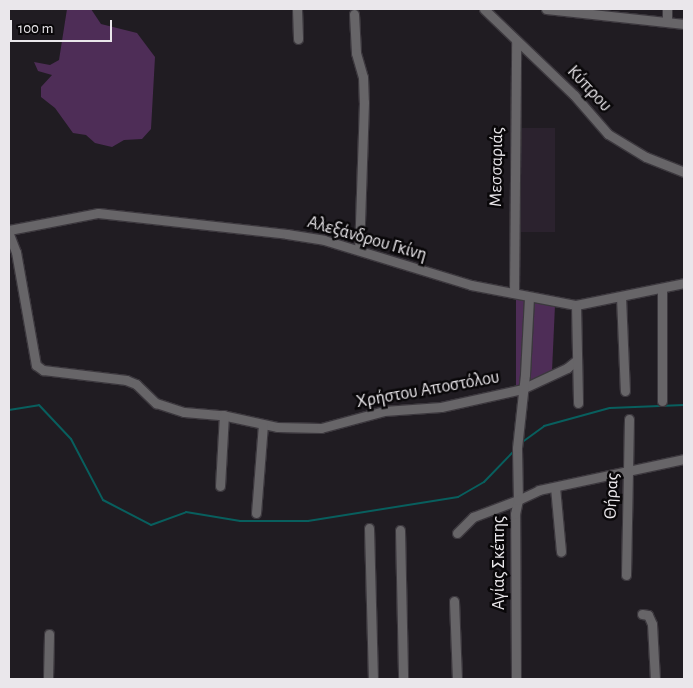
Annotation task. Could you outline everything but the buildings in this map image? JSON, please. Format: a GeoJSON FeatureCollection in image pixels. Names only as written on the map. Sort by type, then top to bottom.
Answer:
{"type":"FeatureCollection","features":[{"type":"Feature","properties":{"kind":"street"},"geometry":{"type":"LineString","coordinates":[[297,9],[298,39]]}},
{"type":"Feature","properties":{"kind":"street","name":"Κύπρου"},"geometry":{"type":"LineString","coordinates":[[484,9],[622,144],[684,172]]}},
{"type":"Feature","properties":{"kind":"street"},"geometry":{"type":"LineString","coordinates":[[546,9],[684,24]]}},
{"type":"Feature","properties":{"kind":"street"},"geometry":{"type":"LineString","coordinates":[[667,22],[668,9]]}},
{"type":"Feature","properties":{"kind":"street"},"geometry":{"type":"LineString","coordinates":[[354,14],[356,53],[363,77],[364,102],[359,250]]}},
{"type":"Feature","properties":{"kind":"street","name":"Μεσσαριάς"},"geometry":{"type":"LineString","coordinates":[[514,293],[516,41]]}},
{"type":"Feature","properties":{"kind":"street","name":"Αλεξάνδρου Γκίνη"},"geometry":{"type":"LineString","coordinates":[[9,232],[101,213],[287,234],[359,250],[428,273],[576,305],[684,284]]}},
{"type":"Feature","properties":{"kind":"street","name":"Χρήστου Αποστόλου"},"geometry":{"type":"LineString","coordinates":[[9,232],[16,252],[36,365],[43,370],[126,380],[167,408],[224,415],[300,430],[321,428],[384,411],[441,407],[522,389],[567,368],[577,360]]}},
{"type":"Feature","properties":{"kind":"street"},"geometry":{"type":"LineString","coordinates":[[662,288],[662,401]]}},
{"type":"Feature","properties":{"kind":"street"},"geometry":{"type":"LineString","coordinates":[[457,533],[473,517],[518,500],[517,448],[529,296]]}},
{"type":"Feature","properties":{"kind":"street"},"geometry":{"type":"LineString","coordinates":[[620,297],[625,391]]}},
{"type":"Feature","properties":{"kind":"street"},"geometry":{"type":"LineString","coordinates":[[576,305],[578,403]]}},
{"type":"Feature","properties":{"kind":"street"},"geometry":{"type":"LineString","coordinates":[[220,486],[224,415]]}},
{"type":"Feature","properties":{"kind":"street","name":"Θήρας"},"geometry":{"type":"LineString","coordinates":[[626,575],[626,478],[630,471],[629,419]]}},
{"type":"Feature","properties":{"kind":"street"},"geometry":{"type":"LineString","coordinates":[[256,513],[263,424]]}},
{"type":"Feature","properties":{"kind":"street","name":"Αγίας Σκέπης"},"geometry":{"type":"LineString","coordinates":[[516,679],[515,514],[518,500],[555,487],[684,459]]}},
{"type":"Feature","properties":{"kind":"street"},"geometry":{"type":"LineString","coordinates":[[555,487],[561,552]]}},
{"type":"Feature","properties":{"kind":"street"},"geometry":{"type":"LineString","coordinates":[[369,528],[373,679]]}},
{"type":"Feature","properties":{"kind":"street"},"geometry":{"type":"LineString","coordinates":[[400,530],[403,679]]}},
{"type":"Feature","properties":{"kind":"street"},"geometry":{"type":"LineString","coordinates":[[454,602],[457,679]]}},
{"type":"Feature","properties":{"kind":"street"},"geometry":{"type":"LineString","coordinates":[[642,614],[648,615],[652,624],[655,679]]}},
{"type":"Feature","properties":{"kind":"street"},"geometry":{"type":"LineString","coordinates":[[48,679],[49,634]]}},
{"type":"Feature","properties":{"kind":"shaded area"},"geometry":{"type":"Polygon","coordinates":[[[67,9],[91,9],[101,24],[137,33],[155,57],[151,129],[142,139],[124,140],[112,147],[95,143],[86,135],[73,133],[55,108],[41,97],[41,87],[52,75],[38,71],[34,62],[50,65],[59,60],[67,9]]]}},
{"type":"Feature","properties":{"kind":"shaded area"},"geometry":{"type":"Polygon","coordinates":[[[518,128],[555,128],[555,232],[518,232],[518,128]]]}},
{"type":"Feature","properties":{"kind":"shaded area"},"geometry":{"type":"Polygon","coordinates":[[[516,297],[555,305],[552,371],[516,387],[516,297]]]}},
{"type":"Feature","properties":{"kind":"waterway"},"geometry":{"type":"LineString","coordinates":[[9,410],[39,405],[71,439],[103,500],[151,525],[186,512],[240,521],[308,521],[458,497],[484,482],[513,452]]}},
{"type":"Feature","properties":{"kind":"waterway"},"geometry":{"type":"LineString","coordinates":[[521,443],[544,426],[610,408],[684,405]]}}]}
